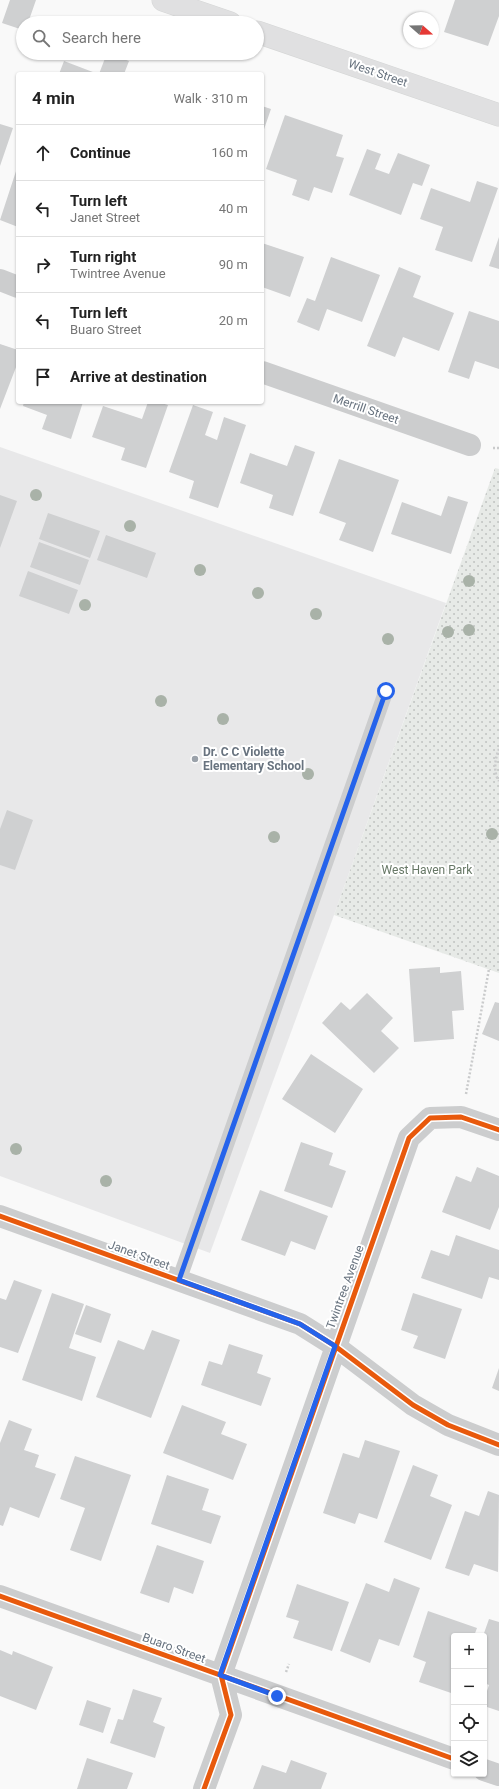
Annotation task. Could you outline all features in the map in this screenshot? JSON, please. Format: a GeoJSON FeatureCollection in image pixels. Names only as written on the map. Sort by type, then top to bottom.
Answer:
{"type":"FeatureCollection","features":[{"type":"Feature","properties":{"kind":"main road"},"geometry":{"type":"LineString","coordinates":[[163,0],[210,16]]}},
{"type":"Feature","properties":{"kind":"main road","name":"West Street"},"geometry":{"type":"LineString","coordinates":[[264,34],[499,115]]}},
{"type":"Feature","properties":{"kind":"street"},"geometry":{"type":"LineString","coordinates":[[0,280],[16,285]]}},
{"type":"Feature","properties":{"kind":"street","name":"Merrill Street"},"geometry":{"type":"LineString","coordinates":[[264,373],[470,445]]}},
{"type":"Feature","properties":{"kind":"street"},"geometry":{"type":"LineString","coordinates":[[461,1117],[499,1130]]}},
{"type":"Feature","properties":{"kind":"street","name":"Twintree Avenue"},"geometry":{"type":"LineString","coordinates":[[220,1675],[335,1346],[410,1138],[430,1118],[461,1117]]}},
{"type":"Feature","properties":{"kind":"street","name":"Janet Street"},"geometry":{"type":"LineString","coordinates":[[0,1216],[300,1324],[335,1346],[413,1405],[448,1425],[499,1444]]}},
{"type":"Feature","properties":{"kind":"street","name":"Buaro Street"},"geometry":{"type":"LineString","coordinates":[[0,1596],[451,1758]]}},
{"type":"Feature","properties":{"kind":"street"},"geometry":{"type":"LineString","coordinates":[[204,1789],[231,1715],[220,1675]]}},
{"type":"Feature","properties":{"kind":"street"},"geometry":{"type":"LineString","coordinates":[[487,1771],[499,1776]]}},
{"type":"Feature","properties":{"kind":"lane"},"geometry":{"type":"LineString","coordinates":[[179,1280],[386,691]]}},
{"type":"Feature","properties":{"kind":"path"},"geometry":{"type":"LineString","coordinates":[[499,749],[496,763],[496,776],[499,781]]}},
{"type":"Feature","properties":{"kind":"path"},"geometry":{"type":"LineString","coordinates":[[461,1117],[489,969]]}},
{"type":"Feature","properties":{"kind":"shaded area","name":"Dr. C C Violette Elementary School"},"geometry":{"type":"Polygon","coordinates":[[[0,447],[446,603],[334,915],[210,1253],[0,1176],[0,447]]]}},
{"type":"Feature","properties":{"kind":"green space","name":"West Haven Park"},"geometry":{"type":"Polygon","coordinates":[[[495,468],[499,469],[499,973],[334,915],[495,468]]]}},
{"type":"Feature","properties":{"kind":"building"},"geometry":{"type":"Polygon","coordinates":[[[10,0],[36,0],[30,16],[16,16],[16,28],[2,23],[10,0]]]}},
{"type":"Feature","properties":{"kind":"building"},"geometry":{"type":"Polygon","coordinates":[[[455,0],[499,0],[499,16],[488,46],[444,32],[455,0]]]}},
{"type":"Feature","properties":{"kind":"building"},"geometry":{"type":"Polygon","coordinates":[[[104,60],[129,61],[125,72],[100,72],[104,60]]]}},
{"type":"Feature","properties":{"kind":"building"},"geometry":{"type":"Polygon","coordinates":[[[64,61],[93,72],[60,72],[64,61]]]}},
{"type":"Feature","properties":{"kind":"building"},"geometry":{"type":"Polygon","coordinates":[[[264,107],[271,109],[264,129],[264,107]]]}},
{"type":"Feature","properties":{"kind":"building"},"geometry":{"type":"Polygon","coordinates":[[[285,115],[343,135],[336,156],[344,158],[332,193],[314,187],[309,201],[292,195],[297,180],[266,169],[285,115]]]}},
{"type":"Feature","properties":{"kind":"building"},"geometry":{"type":"Polygon","coordinates":[[[0,124],[13,128],[0,166],[0,124]]]}},
{"type":"Feature","properties":{"kind":"building"},"geometry":{"type":"Polygon","coordinates":[[[367,149],[381,154],[375,169],[389,174],[398,153],[430,165],[422,186],[413,183],[401,215],[349,195],[367,149]]]}},
{"type":"Feature","properties":{"kind":"building"},"geometry":{"type":"Polygon","coordinates":[[[16,171],[16,226],[0,220],[16,171]]]}},
{"type":"Feature","properties":{"kind":"building"},"geometry":{"type":"Polygon","coordinates":[[[477,181],[498,188],[472,262],[435,250],[443,227],[420,219],[431,188],[470,202],[477,181]]]}},
{"type":"Feature","properties":{"kind":"building"},"geometry":{"type":"Polygon","coordinates":[[[499,237],[499,269],[489,266],[499,237]]]}},
{"type":"Feature","properties":{"kind":"building"},"geometry":{"type":"Polygon","coordinates":[[[264,244],[304,257],[290,297],[264,288],[264,244]]]}},
{"type":"Feature","properties":{"kind":"building"},"geometry":{"type":"Polygon","coordinates":[[[331,257],[380,275],[362,322],[327,309],[319,331],[297,322],[307,298],[315,301],[331,257]]]}},
{"type":"Feature","properties":{"kind":"building"},"geometry":{"type":"Polygon","coordinates":[[[399,267],[421,276],[413,297],[454,313],[439,351],[403,337],[395,357],[367,346],[399,267]]]}},
{"type":"Feature","properties":{"kind":"building"},"geometry":{"type":"Polygon","coordinates":[[[469,311],[499,321],[499,369],[475,361],[469,379],[448,372],[469,311]]]}},
{"type":"Feature","properties":{"kind":"building"},"geometry":{"type":"Polygon","coordinates":[[[0,344],[16,349],[16,367],[0,409],[0,344]]]}},
{"type":"Feature","properties":{"kind":"building"},"geometry":{"type":"Polygon","coordinates":[[[24,404],[82,404],[71,439],[42,429],[47,415],[23,406],[24,404]]]}},
{"type":"Feature","properties":{"kind":"building"},"geometry":{"type":"Polygon","coordinates":[[[147,404],[168,405],[146,468],[121,460],[125,448],[92,437],[103,406],[142,419],[147,404]]]}},
{"type":"Feature","properties":{"kind":"building"},"geometry":{"type":"Polygon","coordinates":[[[193,405],[213,412],[205,435],[217,440],[224,417],[246,425],[218,508],[189,498],[194,481],[169,472],[193,405]]]}},
{"type":"Feature","properties":{"kind":"building"},"geometry":{"type":"Polygon","coordinates":[[[295,445],[315,452],[293,516],[269,508],[273,495],[240,483],[250,453],[287,466],[295,445]]]}},
{"type":"Feature","properties":{"kind":"building"},"geometry":{"type":"Polygon","coordinates":[[[339,459],[399,480],[373,552],[339,540],[346,523],[319,513],[339,459]]]}},
{"type":"Feature","properties":{"kind":"building"},"geometry":{"type":"Polygon","coordinates":[[[0,495],[17,501],[0,548],[0,495]]]}},
{"type":"Feature","properties":{"kind":"building"},"geometry":{"type":"Polygon","coordinates":[[[448,496],[468,502],[451,554],[391,534],[402,502],[441,516],[448,496]]]}},
{"type":"Feature","properties":{"kind":"building"},"geometry":{"type":"Polygon","coordinates":[[[48,513],[100,531],[90,558],[39,539],[48,513]]]}},
{"type":"Feature","properties":{"kind":"building"},"geometry":{"type":"Polygon","coordinates":[[[106,535],[156,553],[147,578],[97,560],[106,535]]]}},
{"type":"Feature","properties":{"kind":"building"},"geometry":{"type":"Polygon","coordinates":[[[39,542],[89,560],[80,585],[30,567],[39,542]]]}},
{"type":"Feature","properties":{"kind":"building"},"geometry":{"type":"Polygon","coordinates":[[[28,571],[78,590],[69,614],[19,596],[28,571]]]}},
{"type":"Feature","properties":{"kind":"building"},"geometry":{"type":"Polygon","coordinates":[[[7,810],[33,820],[15,870],[0,865],[0,829],[7,810]]]}},
{"type":"Feature","properties":{"kind":"building"},"geometry":{"type":"Polygon","coordinates":[[[440,967],[440,973],[461,971],[464,1010],[452,1011],[454,1039],[414,1042],[409,969],[440,967]]]}},
{"type":"Feature","properties":{"kind":"building"},"geometry":{"type":"Polygon","coordinates":[[[367,993],[393,1018],[381,1031],[399,1048],[374,1073],[322,1023],[341,1002],[350,1010],[367,993]]]}},
{"type":"Feature","properties":{"kind":"building"},"geometry":{"type":"Polygon","coordinates":[[[495,1002],[499,1003],[499,1041],[482,1034],[495,1002]]]}},
{"type":"Feature","properties":{"kind":"building"},"geometry":{"type":"Polygon","coordinates":[[[311,1054],[363,1089],[335,1133],[282,1099],[311,1054]]]}},
{"type":"Feature","properties":{"kind":"building"},"geometry":{"type":"Polygon","coordinates":[[[301,1142],[333,1153],[329,1165],[346,1171],[332,1208],[284,1191],[301,1142]]]}},
{"type":"Feature","properties":{"kind":"building"},"geometry":{"type":"Polygon","coordinates":[[[477,1167],[499,1176],[499,1207],[490,1230],[442,1212],[456,1176],[471,1182],[477,1167]]]}},
{"type":"Feature","properties":{"kind":"building"},"geometry":{"type":"Polygon","coordinates":[[[260,1190],[328,1216],[315,1250],[291,1241],[285,1256],[241,1240],[260,1190]]]}},
{"type":"Feature","properties":{"kind":"building"},"geometry":{"type":"Polygon","coordinates":[[[456,1235],[499,1250],[499,1280],[489,1277],[482,1299],[421,1278],[431,1250],[449,1256],[456,1235]]]}},
{"type":"Feature","properties":{"kind":"building"},"geometry":{"type":"Polygon","coordinates":[[[14,1280],[42,1290],[18,1353],[0,1347],[0,1298],[6,1300],[14,1280]]]}},
{"type":"Feature","properties":{"kind":"building"},"geometry":{"type":"Polygon","coordinates":[[[52,1293],[84,1304],[69,1348],[96,1357],[82,1401],[22,1380],[52,1293]]]}},
{"type":"Feature","properties":{"kind":"building"},"geometry":{"type":"Polygon","coordinates":[[[413,1293],[462,1309],[445,1359],[413,1348],[418,1336],[401,1330],[413,1293]]]}},
{"type":"Feature","properties":{"kind":"building"},"geometry":{"type":"Polygon","coordinates":[[[86,1305],[111,1314],[101,1343],[75,1334],[86,1305]]]}},
{"type":"Feature","properties":{"kind":"building"},"geometry":{"type":"Polygon","coordinates":[[[152,1330],[180,1340],[151,1418],[96,1397],[118,1340],[144,1350],[152,1330]]]}},
{"type":"Feature","properties":{"kind":"building"},"geometry":{"type":"Polygon","coordinates":[[[229,1344],[263,1355],[257,1373],[271,1378],[261,1406],[201,1385],[209,1361],[222,1365],[229,1344]]]}},
{"type":"Feature","properties":{"kind":"building"},"geometry":{"type":"Polygon","coordinates":[[[499,1368],[499,1391],[492,1388],[499,1368]]]}},
{"type":"Feature","properties":{"kind":"building"},"geometry":{"type":"Polygon","coordinates":[[[182,1405],[226,1422],[221,1434],[247,1444],[233,1480],[163,1453],[182,1405]]]}},
{"type":"Feature","properties":{"kind":"building"},"geometry":{"type":"Polygon","coordinates":[[[9,1420],[32,1429],[24,1450],[39,1455],[35,1467],[56,1474],[39,1518],[10,1507],[3,1526],[0,1525],[0,1443],[9,1420]]]}},
{"type":"Feature","properties":{"kind":"building"},"geometry":{"type":"Polygon","coordinates":[[[365,1440],[400,1451],[377,1519],[359,1513],[355,1524],[323,1513],[343,1453],[359,1458],[365,1440]]]}},
{"type":"Feature","properties":{"kind":"building"},"geometry":{"type":"Polygon","coordinates":[[[75,1456],[131,1475],[101,1561],[70,1550],[85,1508],[60,1499],[75,1456]]]}},
{"type":"Feature","properties":{"kind":"building"},"geometry":{"type":"Polygon","coordinates":[[[413,1465],[438,1475],[430,1496],[452,1505],[431,1560],[384,1542],[413,1465]]]}},
{"type":"Feature","properties":{"kind":"building"},"geometry":{"type":"Polygon","coordinates":[[[167,1475],[209,1489],[202,1510],[221,1516],[211,1544],[151,1524],[167,1475]]]}},
{"type":"Feature","properties":{"kind":"building"},"geometry":{"type":"Polygon","coordinates":[[[488,1491],[499,1495],[498,1572],[474,1564],[469,1576],[445,1568],[465,1511],[479,1516],[488,1491]]]}},
{"type":"Feature","properties":{"kind":"building"},"geometry":{"type":"Polygon","coordinates":[[[157,1545],[204,1561],[193,1594],[174,1587],[169,1603],[140,1593],[157,1545]]]}},
{"type":"Feature","properties":{"kind":"building"},"geometry":{"type":"Polygon","coordinates":[[[394,1578],[420,1588],[399,1646],[379,1639],[370,1663],[340,1651],[366,1583],[389,1592],[394,1578]]]}},
{"type":"Feature","properties":{"kind":"building"},"geometry":{"type":"Polygon","coordinates":[[[297,1584],[349,1602],[332,1651],[293,1638],[299,1621],[286,1617],[297,1584]]]}},
{"type":"Feature","properties":{"kind":"building"},"geometry":{"type":"Polygon","coordinates":[[[428,1611],[477,1628],[475,1633],[451,1633],[451,1693],[419,1682],[426,1662],[413,1657],[428,1611]]]}},
{"type":"Feature","properties":{"kind":"building"},"geometry":{"type":"Polygon","coordinates":[[[489,1619],[499,1622],[499,1711],[487,1707],[487,1691],[489,1685],[487,1684],[487,1633],[484,1633],[489,1619]]]}},
{"type":"Feature","properties":{"kind":"building"},"geometry":{"type":"Polygon","coordinates":[[[0,1650],[12,1655],[13,1651],[53,1667],[36,1710],[0,1696],[0,1650]]]}},
{"type":"Feature","properties":{"kind":"building"},"geometry":{"type":"Polygon","coordinates":[[[133,1689],[162,1698],[153,1722],[165,1727],[155,1758],[110,1743],[118,1719],[123,1720],[133,1689]]]}},
{"type":"Feature","properties":{"kind":"building"},"geometry":{"type":"Polygon","coordinates":[[[87,1700],[111,1708],[103,1733],[79,1725],[87,1700]]]}},
{"type":"Feature","properties":{"kind":"building"},"geometry":{"type":"Polygon","coordinates":[[[87,1758],[133,1773],[127,1789],[77,1789],[87,1758]]]}},
{"type":"Feature","properties":{"kind":"building"},"geometry":{"type":"Polygon","coordinates":[[[291,1760],[327,1773],[321,1789],[253,1789],[262,1765],[286,1773],[291,1760]]]}},
{"type":"Feature","properties":{"kind":"cycle path"},"geometry":{"type":"LineString","coordinates":[[204,1789],[231,1715],[221,1675],[409,1138],[430,1118],[461,1117],[499,1130]]}},
{"type":"Feature","properties":{"kind":"cycle path"},"geometry":{"type":"LineString","coordinates":[[0,1216],[300,1324],[335,1346],[413,1405],[448,1425],[499,1445]]}},
{"type":"Feature","properties":{"kind":"cycle path"},"geometry":{"type":"LineString","coordinates":[[0,1596],[451,1758]]}},
{"type":"Feature","properties":{"kind":"place","name":"Dr. C C Violette Elementary School"},"geometry":{"type":"Point","coordinates":[195,759]}},
{"type":"Feature","properties":{"kind":"route"},"geometry":{"type":"LineString","coordinates":[[277,1696],[220,1675],[335,1346],[300,1324],[179,1280],[386,691]]}}]}
